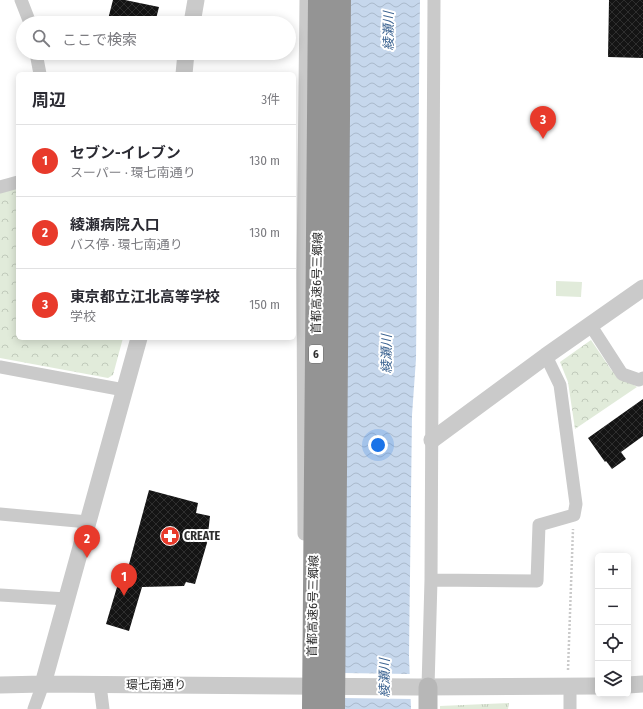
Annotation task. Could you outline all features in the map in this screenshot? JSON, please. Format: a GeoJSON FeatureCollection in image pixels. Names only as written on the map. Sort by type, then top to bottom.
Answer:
{"type":"FeatureCollection","features":[{"type":"Feature","properties":{"kind":"highway","name":"首都高速6号三郷線"},"geometry":{"type":"LineString","coordinates":[[312,709],[319,0]]}},
{"type":"Feature","properties":{"kind":"highway","name":"首都高速6号三郷線"},"geometry":{"type":"LineString","coordinates":[[334,709],[340,0]]}},
{"type":"Feature","properties":{"kind":"main road"},"geometry":{"type":"LineString","coordinates":[[423,687],[428,709]]}},
{"type":"Feature","properties":{"kind":"street"},"geometry":{"type":"LineString","coordinates":[[21,0],[27,16]]}},
{"type":"Feature","properties":{"kind":"street"},"geometry":{"type":"LineString","coordinates":[[193,16],[196,0]]}},
{"type":"Feature","properties":{"kind":"street"},"geometry":{"type":"LineString","coordinates":[[304,709],[308,686],[298,275],[299,193],[306,0]]}},
{"type":"Feature","properties":{"kind":"street"},"geometry":{"type":"LineString","coordinates":[[423,687],[431,580],[434,0]]}},
{"type":"Feature","properties":{"kind":"street"},"geometry":{"type":"LineString","coordinates":[[37,60],[40,72]]}},
{"type":"Feature","properties":{"kind":"street"},"geometry":{"type":"LineString","coordinates":[[184,72],[185,60]]}},
{"type":"Feature","properties":{"kind":"street"},"geometry":{"type":"LineString","coordinates":[[0,187],[16,183]]}},
{"type":"Feature","properties":{"kind":"street"},"geometry":{"type":"LineString","coordinates":[[432,440],[546,356],[591,326],[643,288]]}},
{"type":"Feature","properties":{"kind":"street"},"geometry":{"type":"LineString","coordinates":[[591,326],[622,374],[639,380],[643,378]]}},
{"type":"Feature","properties":{"kind":"street"},"geometry":{"type":"LineString","coordinates":[[34,709],[43,684],[68,599],[138,340]]}},
{"type":"Feature","properties":{"kind":"street"},"geometry":{"type":"LineString","coordinates":[[431,580],[537,581],[539,525],[574,515],[576,504],[560,385],[546,356]]}},
{"type":"Feature","properties":{"kind":"street"},"geometry":{"type":"LineString","coordinates":[[0,367],[124,390]]}},
{"type":"Feature","properties":{"kind":"street"},"geometry":{"type":"LineString","coordinates":[[0,514],[88,522]]}},
{"type":"Feature","properties":{"kind":"street"},"geometry":{"type":"LineString","coordinates":[[0,595],[68,599]]}},
{"type":"Feature","properties":{"kind":"street","name":"環七南通り"},"geometry":{"type":"LineString","coordinates":[[0,685],[43,684],[423,687],[595,686]]}},
{"type":"Feature","properties":{"kind":"street"},"geometry":{"type":"LineString","coordinates":[[631,685],[643,684]]}},
{"type":"Feature","properties":{"kind":"street"},"geometry":{"type":"LineString","coordinates":[[100,685],[103,709]]}},
{"type":"Feature","properties":{"kind":"street"},"geometry":{"type":"LineString","coordinates":[[570,686],[570,709]]}},
{"type":"Feature","properties":{"kind":"path"},"geometry":{"type":"LineString","coordinates":[[570,686],[568,676],[574,515]]}},
{"type":"Feature","properties":{"kind":"green space"},"geometry":{"type":"Polygon","coordinates":[[[16,189],[16,340],[122,340],[113,375],[108,378],[0,358],[0,193],[16,189]]]}},
{"type":"Feature","properties":{"kind":"green space"},"geometry":{"type":"Polygon","coordinates":[[[556,281],[582,282],[581,297],[556,296],[556,281]]]}},
{"type":"Feature","properties":{"kind":"green space"},"geometry":{"type":"Polygon","coordinates":[[[591,340],[612,371],[637,387],[575,429],[568,382],[560,362],[591,340]]]}},
{"type":"Feature","properties":{"kind":"green space"},"geometry":{"type":"Polygon","coordinates":[[[509,703],[508,709],[440,709],[440,706],[509,703]]]}},
{"type":"Feature","properties":{"kind":"water","name":"綾瀬川"},"geometry":{"type":"Polygon","coordinates":[[[350,0],[420,0],[416,359],[412,415],[409,656],[411,709],[344,709],[350,0]]]}},
{"type":"Feature","properties":{"kind":"pier"},"geometry":{"type":"Polygon","coordinates":[[[342,673],[411,674],[413,699],[342,698],[342,673]]]}},
{"type":"Feature","properties":{"kind":"building"},"geometry":{"type":"Polygon","coordinates":[[[113,0],[125,0],[159,7],[157,16],[109,16],[113,0]]]}},
{"type":"Feature","properties":{"kind":"building"},"geometry":{"type":"Polygon","coordinates":[[[609,0],[643,0],[643,58],[608,57],[609,0]]]}},
{"type":"Feature","properties":{"kind":"building"},"geometry":{"type":"Polygon","coordinates":[[[643,399],[643,436],[621,452],[626,459],[612,469],[606,461],[605,462],[588,438],[643,399]]]}},
{"type":"Feature","properties":{"kind":"building"},"geometry":{"type":"Polygon","coordinates":[[[149,490],[198,503],[196,513],[210,516],[207,543],[195,584],[186,582],[184,586],[142,587],[129,631],[106,624],[120,577],[125,579],[149,490]]]}},
{"type":"Feature","properties":{"kind":"place","name":"東京都立江北高等学校"},"geometry":{"type":"Point","coordinates":[543,139]}},
{"type":"Feature","properties":{"kind":"place","name":"CREATE"},"geometry":{"type":"Point","coordinates":[170,536]}},
{"type":"Feature","properties":{"kind":"place","name":"綾瀬病院入口"},"geometry":{"type":"Point","coordinates":[87,558]}},
{"type":"Feature","properties":{"kind":"place","name":"セブン-イレブン"},"geometry":{"type":"Point","coordinates":[124,596]}}]}
